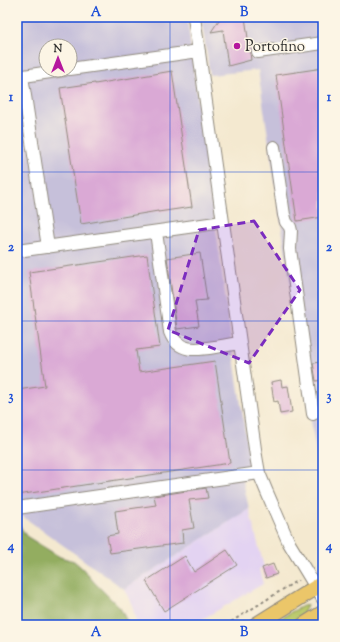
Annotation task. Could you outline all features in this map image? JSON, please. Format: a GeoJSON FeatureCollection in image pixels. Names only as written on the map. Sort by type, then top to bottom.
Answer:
{"type":"FeatureCollection","features":[{"type":"Feature","properties":{"kind":"main road"},"geometry":{"type":"LineString","coordinates":[[256,625],[321,590]]}},
{"type":"Feature","properties":{"kind":"main road"},"geometry":{"type":"LineString","coordinates":[[304,625],[323,613]]}},
{"type":"Feature","properties":{"kind":"lane"},"geometry":{"type":"LineString","coordinates":[[194,17],[259,473],[289,542],[308,574],[321,590]]}},
{"type":"Feature","properties":{"kind":"lane"},"geometry":{"type":"LineString","coordinates":[[258,52],[323,43]]}},
{"type":"Feature","properties":{"kind":"lane"},"geometry":{"type":"LineString","coordinates":[[78,68],[199,51]]}},
{"type":"Feature","properties":{"kind":"lane"},"geometry":{"type":"LineString","coordinates":[[38,74],[20,76],[48,247]]}},
{"type":"Feature","properties":{"kind":"lane"},"geometry":{"type":"LineString","coordinates":[[274,147],[284,215],[291,231],[290,249],[312,414]]}},
{"type":"Feature","properties":{"kind":"lane"},"geometry":{"type":"LineString","coordinates":[[17,252],[223,222]]}},
{"type":"Feature","properties":{"kind":"lane"},"geometry":{"type":"LineString","coordinates":[[156,232],[170,332],[172,337],[181,346],[192,349],[202,349],[240,343]]}},
{"type":"Feature","properties":{"kind":"lane"},"geometry":{"type":"LineString","coordinates":[[17,508],[259,473]]}},
{"type":"Feature","properties":{"kind":"path"},"geometry":{"type":"LineString","coordinates":[[226,625],[323,564]]}},
{"type":"Feature","properties":{"kind":"highlighted area"},"geometry":{"type":"Polygon","coordinates":[[[254,221],[300,290],[249,363],[168,330],[199,230],[254,221]]]}},
{"type":"Feature","properties":{"kind":"shaded area"},"geometry":{"type":"Polygon","coordinates":[[[17,17],[187,17],[231,338],[252,477],[243,481],[249,509],[124,589],[18,513],[17,17]]]}},
{"type":"Feature","properties":{"kind":"shaded area"},"geometry":{"type":"Polygon","coordinates":[[[201,17],[323,17],[323,500],[258,70],[210,75],[201,17]]]}},
{"type":"Feature","properties":{"kind":"shaded area"},"geometry":{"type":"Polygon","coordinates":[[[249,509],[264,567],[259,569],[263,584],[192,625],[137,625],[132,605],[124,589],[249,509]]]}},
{"type":"Feature","properties":{"kind":"green space"},"geometry":{"type":"Polygon","coordinates":[[[17,521],[26,536],[60,557],[74,561],[83,569],[120,608],[129,625],[17,625],[17,521]]]}},
{"type":"Feature","properties":{"kind":"green space"},"geometry":{"type":"Polygon","coordinates":[[[307,604],[302,614],[294,623],[285,625],[270,625],[291,612],[307,604]]]}},
{"type":"Feature","properties":{"kind":"building","name":"Portofino"},"geometry":{"type":"Polygon","coordinates":[[[221,17],[245,17],[251,60],[228,66],[223,30],[211,32],[221,17]]]}},
{"type":"Feature","properties":{"kind":"building"},"geometry":{"type":"Polygon","coordinates":[[[323,68],[323,217],[297,221],[276,75],[323,68]]]}},
{"type":"Feature","properties":{"kind":"building"},"geometry":{"type":"Polygon","coordinates":[[[172,71],[192,207],[81,224],[60,88],[95,84],[172,71]]]}},
{"type":"Feature","properties":{"kind":"building"},"geometry":{"type":"Polygon","coordinates":[[[200,253],[207,300],[195,301],[199,326],[177,329],[167,258],[200,253]]]}},
{"type":"Feature","properties":{"kind":"building"},"geometry":{"type":"Polygon","coordinates":[[[147,255],[160,347],[136,350],[139,372],[215,361],[230,463],[17,495],[17,390],[45,386],[29,272],[147,255]]]}},
{"type":"Feature","properties":{"kind":"building"},"geometry":{"type":"Polygon","coordinates":[[[323,362],[323,380],[316,381],[313,363],[323,362]]]}},
{"type":"Feature","properties":{"kind":"building"},"geometry":{"type":"Polygon","coordinates":[[[281,380],[282,387],[288,386],[292,412],[280,414],[278,401],[274,402],[271,382],[281,380]]]}},
{"type":"Feature","properties":{"kind":"building"},"geometry":{"type":"Polygon","coordinates":[[[206,488],[208,498],[189,500],[194,528],[182,530],[183,543],[110,553],[107,536],[118,534],[115,511],[156,505],[154,496],[206,488]]]}},
{"type":"Feature","properties":{"kind":"building"},"geometry":{"type":"Polygon","coordinates":[[[227,550],[237,565],[164,611],[146,581],[185,556],[194,572],[227,550]]]}},
{"type":"Feature","properties":{"kind":"building"},"geometry":{"type":"Polygon","coordinates":[[[273,564],[277,574],[266,578],[262,568],[273,564]]]}},
{"type":"Feature","properties":{"kind":"place","name":"Portofino"},"geometry":{"type":"Point","coordinates":[237,46]}}]}
